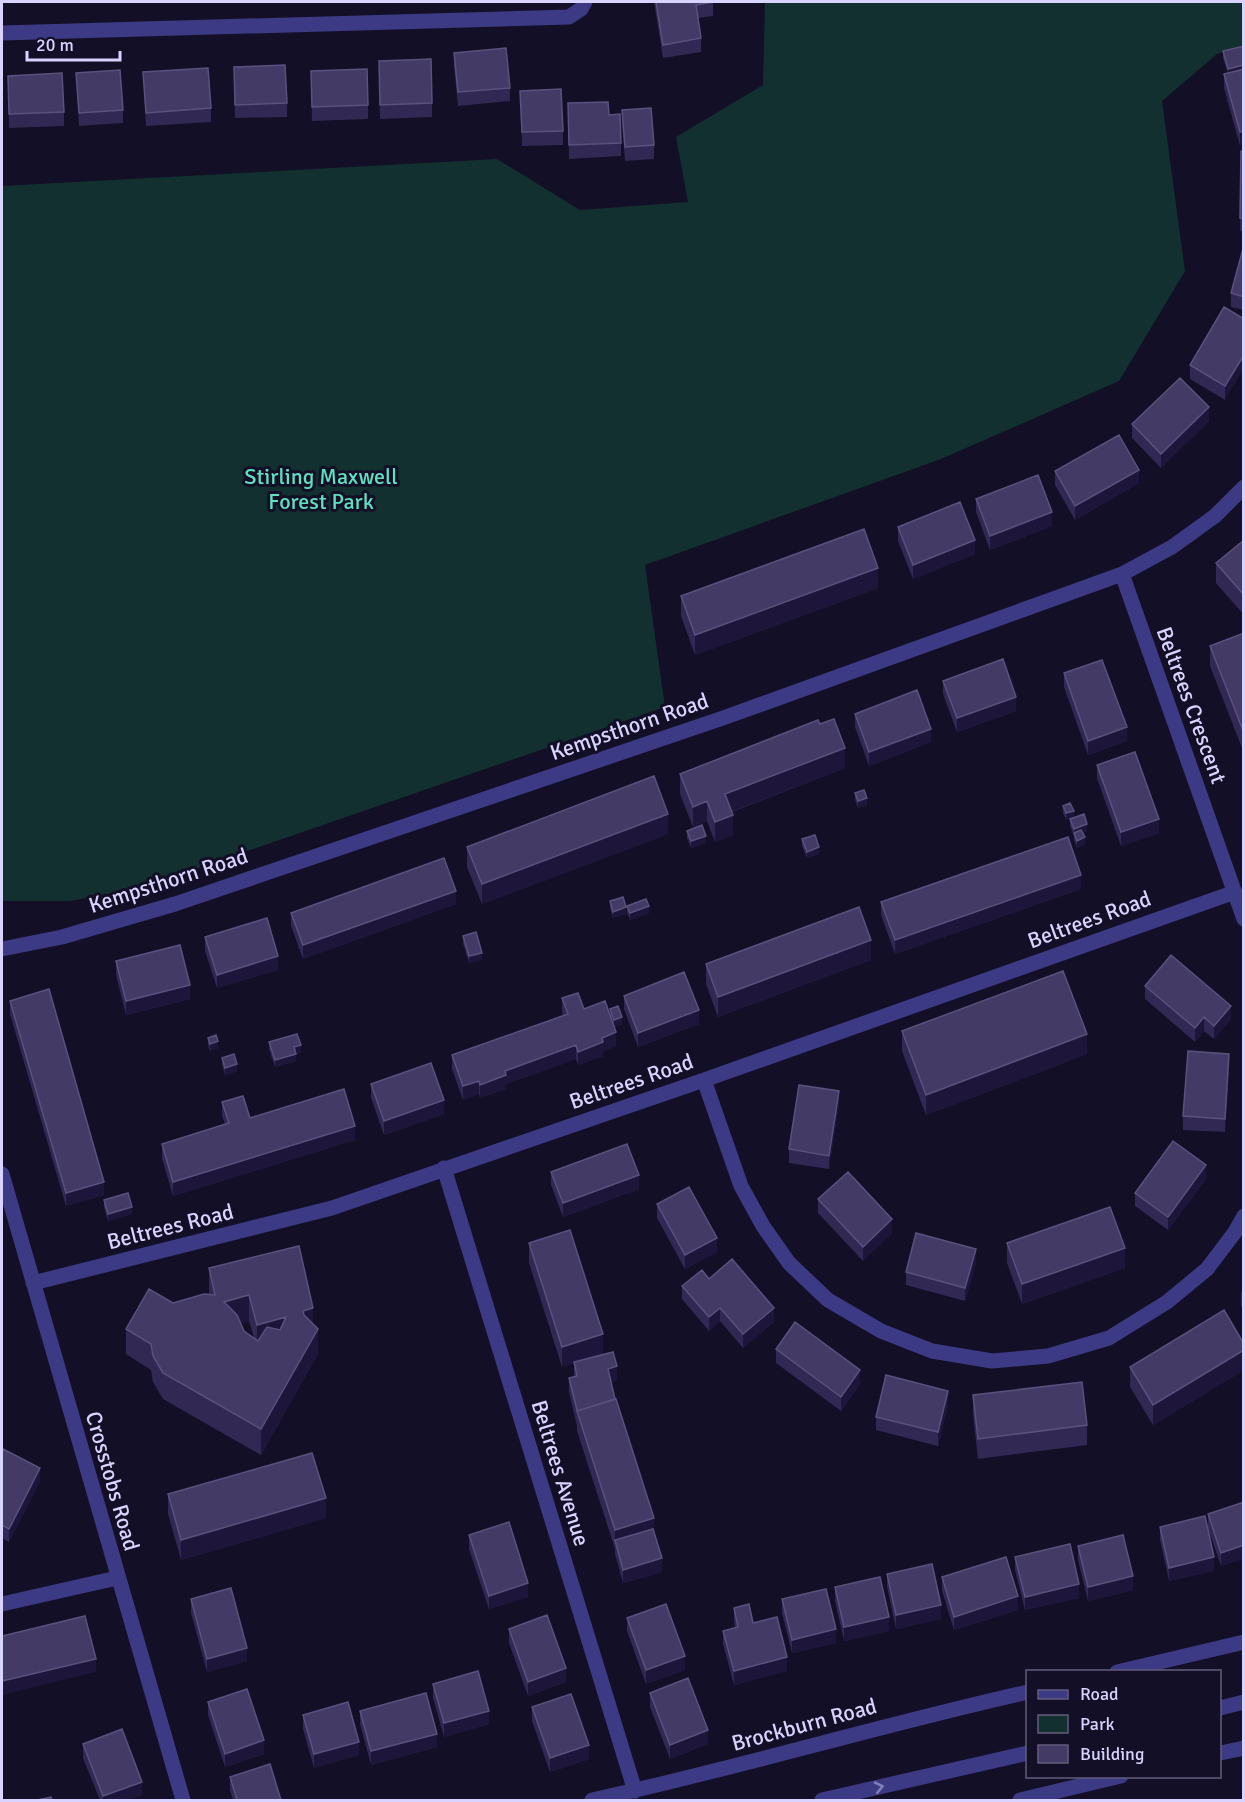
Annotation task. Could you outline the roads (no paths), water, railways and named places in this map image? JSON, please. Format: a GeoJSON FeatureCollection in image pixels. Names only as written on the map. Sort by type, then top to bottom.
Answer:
{"type":"FeatureCollection","features":[{"type":"Feature","properties":{"kind":"street"},"geometry":{"type":"LineString","coordinates":[[2,33],[569,17],[581,9],[585,2]]}},
{"type":"Feature","properties":{"kind":"street","name":"Kempsthorn Road"},"geometry":{"type":"LineString","coordinates":[[2,949],[62,937],[175,904],[713,721],[1122,574],[1172,547],[1215,516],[1244,487]]}},
{"type":"Feature","properties":{"kind":"street","name":"Beltrees Crescent"},"geometry":{"type":"LineString","coordinates":[[1122,574],[1244,919]]}},
{"type":"Feature","properties":{"kind":"street","name":"Beltrees Road"},"geometry":{"type":"LineString","coordinates":[[33,1284],[332,1208],[704,1080],[1235,892]]}},
{"type":"Feature","properties":{"kind":"street"},"geometry":{"type":"LineString","coordinates":[[704,1080],[741,1186],[763,1226],[789,1263],[828,1300],[881,1331],[932,1351],[992,1361],[1048,1356],[1109,1338],[1167,1302],[1208,1269],[1244,1216]]}},
{"type":"Feature","properties":{"kind":"street","name":"Beltrees Avenue"},"geometry":{"type":"LineString","coordinates":[[444,1168],[634,1791]]}},
{"type":"Feature","properties":{"kind":"street","name":"Crosstobs Road"},"geometry":{"type":"LineString","coordinates":[[2,1174],[183,1800]]}},
{"type":"Feature","properties":{"kind":"street"},"geometry":{"type":"LineString","coordinates":[[2,1604],[117,1578]]}},
{"type":"Feature","properties":{"kind":"street"},"geometry":{"type":"LineString","coordinates":[[1121,1670],[1244,1642]]}},
{"type":"Feature","properties":{"kind":"street","name":"Brockburn Road"},"geometry":{"type":"LineString","coordinates":[[592,1800],[951,1709],[1026,1692]]}},
{"type":"Feature","properties":{"kind":"street"},"geometry":{"type":"LineString","coordinates":[[1221,1708],[1244,1702]]}},
{"type":"Feature","properties":{"kind":"street"},"geometry":{"type":"LineString","coordinates":[[1221,1753],[1244,1748]]}},
{"type":"Feature","properties":{"kind":"street"},"geometry":{"type":"LineString","coordinates":[[822,1800],[1026,1753]]}},
{"type":"Feature","properties":{"kind":"street"},"geometry":{"type":"LineString","coordinates":[[1020,1800],[1113,1778]]}},
{"type":"Feature","properties":{"kind":"park label","name":"Stirling Maxwell Forest Park"},"geometry":{"type":"Point","coordinates":[321,488]}}]}
